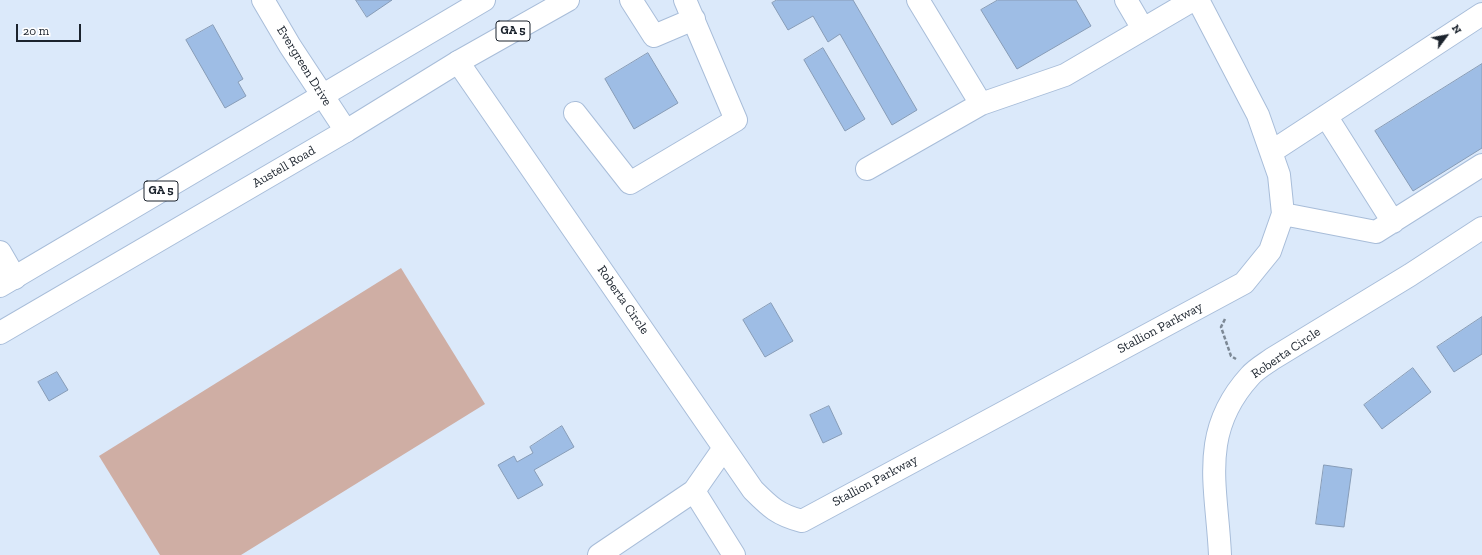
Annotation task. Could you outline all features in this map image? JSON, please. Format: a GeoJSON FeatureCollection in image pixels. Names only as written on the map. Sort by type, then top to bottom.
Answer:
{"type":"FeatureCollection","features":[{"type":"Feature","properties":{"kind":"street","name":"Evergreen Drive"},"geometry":{"type":"LineString","coordinates":[[264,0],[290,46],[346,131]]}},
{"type":"Feature","properties":{"kind":"street","name":"GA 5"},"geometry":{"type":"LineString","coordinates":[[8,282],[484,0]]}},
{"type":"Feature","properties":{"kind":"street","name":"Austell Road"},"geometry":{"type":"LineString","coordinates":[[0,332],[346,131],[458,62],[568,0]]}},
{"type":"Feature","properties":{"kind":"street"},"geometry":{"type":"LineString","coordinates":[[575,113],[630,183],[736,120],[691,6],[654,36],[631,0]]}},
{"type":"Feature","properties":{"kind":"street"},"geometry":{"type":"LineString","coordinates":[[918,0],[981,104]]}},
{"type":"Feature","properties":{"kind":"street"},"geometry":{"type":"LineString","coordinates":[[1126,0],[1143,29]]}},
{"type":"Feature","properties":{"kind":"street"},"geometry":{"type":"LineString","coordinates":[[867,169],[981,104],[1065,75],[1192,0]]}},
{"type":"Feature","properties":{"kind":"street","name":"Stallion Parkway"},"geometry":{"type":"LineString","coordinates":[[802,520],[1244,283],[1270,251],[1283,214],[1280,175],[1258,115],[1198,0]]}},
{"type":"Feature","properties":{"kind":"street"},"geometry":{"type":"LineString","coordinates":[[1271,152],[1482,14]]}},
{"type":"Feature","properties":{"kind":"street","name":"Roberta Circle"},"geometry":{"type":"LineString","coordinates":[[458,62],[754,490],[772,510],[787,517],[802,520]]}},
{"type":"Feature","properties":{"kind":"street"},"geometry":{"type":"LineString","coordinates":[[1326,116],[1393,222]]}},
{"type":"Feature","properties":{"kind":"street"},"geometry":{"type":"LineString","coordinates":[[1283,214],[1376,232],[1482,166]]}},
{"type":"Feature","properties":{"kind":"street","name":"Roberta Circle"},"geometry":{"type":"LineString","coordinates":[[1220,555],[1213,466],[1217,437],[1225,412],[1251,375],[1261,367],[1482,228]]}},
{"type":"Feature","properties":{"kind":"street"},"geometry":{"type":"LineString","coordinates":[[0,252],[8,282]]}},
{"type":"Feature","properties":{"kind":"street"},"geometry":{"type":"LineString","coordinates":[[599,555],[694,491],[724,448]]}},
{"type":"Feature","properties":{"kind":"street"},"geometry":{"type":"LineString","coordinates":[[694,491],[734,555]]}},
{"type":"Feature","properties":{"kind":"path"},"geometry":{"type":"LineString","coordinates":[[1233,288],[1232,308],[1221,327],[1225,342],[1231,356],[1239,361],[1261,367]]}},
{"type":"Feature","properties":{"kind":"shaded area"},"geometry":{"type":"Polygon","coordinates":[[[401,268],[485,404],[241,555],[160,555],[99,456],[401,268]]]}},
{"type":"Feature","properties":{"kind":"building"},"geometry":{"type":"Polygon","coordinates":[[[356,0],[392,0],[367,17],[356,0]]]}},
{"type":"Feature","properties":{"kind":"building"},"geometry":{"type":"Polygon","coordinates":[[[777,0],[853,0],[917,110],[892,125],[840,34],[828,42],[813,16],[788,30],[772,3],[777,0]]]}},
{"type":"Feature","properties":{"kind":"building"},"geometry":{"type":"Polygon","coordinates":[[[998,0],[1076,0],[1091,26],[1017,69],[981,10],[998,0]]]}},
{"type":"Feature","properties":{"kind":"building"},"geometry":{"type":"Polygon","coordinates":[[[213,25],[243,79],[238,82],[246,96],[225,108],[186,40],[213,25]]]}},
{"type":"Feature","properties":{"kind":"building"},"geometry":{"type":"Polygon","coordinates":[[[823,48],[865,119],[845,131],[804,60],[823,48]]]}},
{"type":"Feature","properties":{"kind":"building"},"geometry":{"type":"Polygon","coordinates":[[[648,53],[678,103],[634,129],[605,79],[648,53]]]}},
{"type":"Feature","properties":{"kind":"building"},"geometry":{"type":"Polygon","coordinates":[[[1482,64],[1482,148],[1413,191],[1375,131],[1482,64]]]}},
{"type":"Feature","properties":{"kind":"building"},"geometry":{"type":"Polygon","coordinates":[[[771,303],[793,341],[765,357],[743,320],[771,303]]]}},
{"type":"Feature","properties":{"kind":"building"},"geometry":{"type":"Polygon","coordinates":[[[1482,317],[1482,354],[1454,372],[1437,347],[1482,317]]]}},
{"type":"Feature","properties":{"kind":"building"},"geometry":{"type":"Polygon","coordinates":[[[1413,368],[1431,392],[1382,429],[1364,405],[1413,368]]]}},
{"type":"Feature","properties":{"kind":"building"},"geometry":{"type":"Polygon","coordinates":[[[57,372],[68,390],[49,401],[38,382],[57,372]]]}},
{"type":"Feature","properties":{"kind":"building"},"geometry":{"type":"Polygon","coordinates":[[[829,406],[842,434],[823,443],[810,415],[829,406]]]}},
{"type":"Feature","properties":{"kind":"building"},"geometry":{"type":"Polygon","coordinates":[[[562,426],[574,447],[534,470],[543,485],[518,499],[498,465],[514,456],[517,462],[533,453],[530,447],[562,426]]]}},
{"type":"Feature","properties":{"kind":"building"},"geometry":{"type":"Polygon","coordinates":[[[1324,465],[1352,469],[1344,527],[1316,524],[1324,465]]]}}]}
